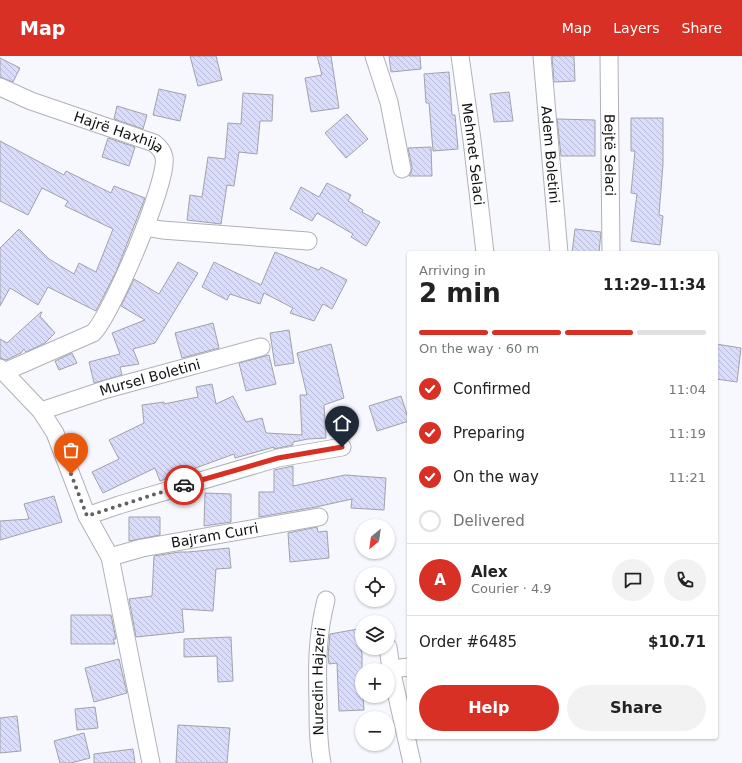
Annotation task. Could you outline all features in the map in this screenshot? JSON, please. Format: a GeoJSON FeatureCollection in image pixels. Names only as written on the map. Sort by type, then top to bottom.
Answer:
{"type":"FeatureCollection","features":[{"type":"Feature","properties":{"kind":"street"},"geometry":{"type":"LineString","coordinates":[[374,56],[389,102],[402,170]]}},
{"type":"Feature","properties":{"kind":"street","name":"Mehmet Selaci"},"geometry":{"type":"LineString","coordinates":[[460,56],[472,140],[485,251]]}},
{"type":"Feature","properties":{"kind":"street","name":"Adem Boletini"},"geometry":{"type":"LineString","coordinates":[[542,56],[559,251]]}},
{"type":"Feature","properties":{"kind":"street","name":"Bejtë Selaci"},"geometry":{"type":"LineString","coordinates":[[609,56],[611,251]]}},
{"type":"Feature","properties":{"kind":"street","name":"Hajrë Haxhija"},"geometry":{"type":"LineString","coordinates":[[0,87],[31,101],[154,143],[160,148],[164,158],[164,171],[145,227],[117,293],[99,328],[93,333],[2,370]]}},
{"type":"Feature","properties":{"kind":"street"},"geometry":{"type":"LineString","coordinates":[[145,227],[176,231],[308,240]]}},
{"type":"Feature","properties":{"kind":"street","name":"Mursel Boletini"},"geometry":{"type":"LineString","coordinates":[[41,411],[107,389],[261,347]]}},
{"type":"Feature","properties":{"kind":"street"},"geometry":{"type":"LineString","coordinates":[[2,370],[41,411],[55,433],[87,516],[110,557],[151,763]]}},
{"type":"Feature","properties":{"kind":"street"},"geometry":{"type":"LineString","coordinates":[[87,516],[135,500],[278,458],[342,447]]}},
{"type":"Feature","properties":{"kind":"street","name":"Bajram Curri"},"geometry":{"type":"LineString","coordinates":[[110,557],[142,548],[319,517]]}},
{"type":"Feature","properties":{"kind":"street","name":"Nuredin Hajzeri"},"geometry":{"type":"LineString","coordinates":[[322,763],[318,716],[317,653],[326,600]]}},
{"type":"Feature","properties":{"kind":"street"},"geometry":{"type":"LineString","coordinates":[[395,668],[407,667]]}},
{"type":"Feature","properties":{"kind":"street"},"geometry":{"type":"LineString","coordinates":[[395,690],[412,763]]}},
{"type":"Feature","properties":{"kind":"building"},"geometry":{"type":"Polygon","coordinates":[[[190,56],[216,56],[222,80],[198,86],[190,56]]]}},
{"type":"Feature","properties":{"kind":"building"},"geometry":{"type":"Polygon","coordinates":[[[317,56],[331,56],[339,108],[311,112],[305,78],[322,75],[317,56]]]}},
{"type":"Feature","properties":{"kind":"building"},"geometry":{"type":"Polygon","coordinates":[[[389,56],[420,56],[421,69],[391,72],[389,56]]]}},
{"type":"Feature","properties":{"kind":"building"},"geometry":{"type":"Polygon","coordinates":[[[552,56],[574,56],[575,81],[554,82],[552,56]]]}},
{"type":"Feature","properties":{"kind":"building"},"geometry":{"type":"Polygon","coordinates":[[[0,58],[20,68],[13,82],[0,77],[0,58]]]}},
{"type":"Feature","properties":{"kind":"building"},"geometry":{"type":"Polygon","coordinates":[[[449,72],[452,115],[455,115],[458,149],[433,151],[429,103],[426,103],[424,74],[449,72]]]}},
{"type":"Feature","properties":{"kind":"building"},"geometry":{"type":"Polygon","coordinates":[[[159,89],[186,95],[180,121],[153,115],[159,89]]]}},
{"type":"Feature","properties":{"kind":"building"},"geometry":{"type":"Polygon","coordinates":[[[509,92],[513,121],[494,122],[490,94],[509,92]]]}},
{"type":"Feature","properties":{"kind":"building"},"geometry":{"type":"Polygon","coordinates":[[[243,93],[273,95],[272,121],[260,121],[257,154],[239,152],[234,186],[227,185],[221,224],[187,220],[190,195],[202,197],[208,157],[225,159],[228,123],[241,124],[243,93]]]}},
{"type":"Feature","properties":{"kind":"building"},"geometry":{"type":"Polygon","coordinates":[[[117,106],[147,115],[143,129],[114,119],[117,106]]]}},
{"type":"Feature","properties":{"kind":"building"},"geometry":{"type":"Polygon","coordinates":[[[347,114],[368,139],[346,158],[325,133],[347,114]]]}},
{"type":"Feature","properties":{"kind":"building"},"geometry":{"type":"Polygon","coordinates":[[[631,118],[663,118],[663,164],[659,215],[663,216],[660,245],[631,241],[637,194],[631,193],[635,151],[631,151],[631,118]]]}},
{"type":"Feature","properties":{"kind":"building"},"geometry":{"type":"Polygon","coordinates":[[[557,119],[595,120],[595,156],[561,156],[557,119]]]}},
{"type":"Feature","properties":{"kind":"building"},"geometry":{"type":"Polygon","coordinates":[[[108,138],[135,147],[129,166],[102,157],[108,138]]]}},
{"type":"Feature","properties":{"kind":"building"},"geometry":{"type":"Polygon","coordinates":[[[0,141],[64,175],[66,171],[111,193],[114,186],[145,198],[116,272],[96,311],[48,287],[38,305],[10,288],[0,306],[0,248],[19,229],[49,259],[74,274],[79,263],[96,272],[113,229],[65,206],[68,201],[42,188],[28,215],[0,201],[0,141]]]}},
{"type":"Feature","properties":{"kind":"building"},"geometry":{"type":"Polygon","coordinates":[[[431,147],[432,176],[409,176],[412,167],[408,148],[431,147]]]}},
{"type":"Feature","properties":{"kind":"building"},"geometry":{"type":"Polygon","coordinates":[[[327,183],[351,195],[348,201],[363,210],[362,212],[380,222],[366,246],[351,237],[353,234],[317,213],[312,221],[290,209],[301,187],[319,197],[327,183]]]}},
{"type":"Feature","properties":{"kind":"building"},"geometry":{"type":"Polygon","coordinates":[[[575,229],[601,232],[599,251],[572,251],[575,229]]]}},
{"type":"Feature","properties":{"kind":"building"},"geometry":{"type":"Polygon","coordinates":[[[275,252],[319,270],[321,267],[347,280],[332,309],[323,304],[314,321],[290,313],[293,308],[264,293],[260,304],[230,294],[227,300],[202,287],[214,262],[261,285],[275,252]]]}},
{"type":"Feature","properties":{"kind":"building"},"geometry":{"type":"Polygon","coordinates":[[[178,262],[198,273],[155,343],[133,349],[139,364],[120,367],[122,375],[94,383],[89,362],[120,354],[112,333],[145,320],[121,306],[134,279],[159,294],[178,262]]]}},
{"type":"Feature","properties":{"kind":"building"},"geometry":{"type":"Polygon","coordinates":[[[41,312],[40,316],[55,333],[45,343],[26,352],[24,349],[21,353],[6,360],[0,358],[0,339],[7,343],[41,312]]]}},
{"type":"Feature","properties":{"kind":"building"},"geometry":{"type":"Polygon","coordinates":[[[213,323],[219,348],[182,358],[175,333],[213,323]]]}},
{"type":"Feature","properties":{"kind":"building"},"geometry":{"type":"Polygon","coordinates":[[[289,330],[294,363],[275,366],[270,333],[289,330]]]}},
{"type":"Feature","properties":{"kind":"building"},"geometry":{"type":"Polygon","coordinates":[[[331,344],[344,398],[324,405],[326,438],[293,442],[293,445],[274,449],[274,447],[235,458],[234,454],[160,481],[155,468],[103,493],[92,472],[119,459],[109,440],[144,423],[142,405],[164,402],[164,404],[198,397],[196,387],[212,384],[216,404],[233,396],[246,422],[262,418],[266,433],[302,435],[300,395],[307,395],[297,353],[331,344]]]}},
{"type":"Feature","properties":{"kind":"building"},"geometry":{"type":"Polygon","coordinates":[[[718,344],[741,348],[737,382],[718,379],[718,344]]]}},
{"type":"Feature","properties":{"kind":"building"},"geometry":{"type":"Polygon","coordinates":[[[72,353],[77,363],[59,370],[55,361],[72,353]]]}},
{"type":"Feature","properties":{"kind":"building"},"geometry":{"type":"Polygon","coordinates":[[[269,355],[276,384],[246,391],[239,363],[269,355]]]}},
{"type":"Feature","properties":{"kind":"building"},"geometry":{"type":"Polygon","coordinates":[[[401,396],[407,415],[407,422],[377,431],[369,406],[401,396]]]}},
{"type":"Feature","properties":{"kind":"building"},"geometry":{"type":"Polygon","coordinates":[[[293,466],[293,486],[345,475],[386,478],[384,510],[351,508],[352,499],[259,517],[259,492],[274,492],[274,470],[293,466]]]}},
{"type":"Feature","properties":{"kind":"building"},"geometry":{"type":"Polygon","coordinates":[[[205,493],[231,494],[231,522],[204,526],[205,493]]]}},
{"type":"Feature","properties":{"kind":"building"},"geometry":{"type":"Polygon","coordinates":[[[54,496],[62,522],[0,540],[0,521],[29,519],[24,504],[54,496]]]}},
{"type":"Feature","properties":{"kind":"building"},"geometry":{"type":"Polygon","coordinates":[[[129,517],[160,517],[160,535],[129,541],[129,517]]]}},
{"type":"Feature","properties":{"kind":"building"},"geometry":{"type":"Polygon","coordinates":[[[317,527],[318,532],[327,531],[329,558],[290,562],[288,533],[317,527]]]}},
{"type":"Feature","properties":{"kind":"building"},"geometry":{"type":"Polygon","coordinates":[[[229,548],[231,568],[216,569],[213,611],[182,609],[184,632],[136,637],[129,599],[152,596],[154,556],[179,552],[229,548]]]}},
{"type":"Feature","properties":{"kind":"building"},"geometry":{"type":"Polygon","coordinates":[[[71,615],[111,615],[116,639],[113,639],[115,644],[71,644],[71,615]]]}},
{"type":"Feature","properties":{"kind":"building"},"geometry":{"type":"Polygon","coordinates":[[[355,630],[355,655],[362,655],[362,663],[355,663],[355,703],[364,703],[364,710],[339,711],[337,663],[329,664],[328,656],[330,634],[355,630]]]}},
{"type":"Feature","properties":{"kind":"building"},"geometry":{"type":"Polygon","coordinates":[[[231,637],[233,681],[218,682],[217,656],[184,657],[184,639],[231,637]]]}},
{"type":"Feature","properties":{"kind":"building"},"geometry":{"type":"Polygon","coordinates":[[[119,659],[127,693],[94,702],[85,668],[119,659]]]}},
{"type":"Feature","properties":{"kind":"building"},"geometry":{"type":"Polygon","coordinates":[[[95,707],[98,728],[77,730],[75,709],[95,707]]]}},
{"type":"Feature","properties":{"kind":"building"},"geometry":{"type":"Polygon","coordinates":[[[17,716],[21,751],[0,753],[0,718],[17,716]]]}},
{"type":"Feature","properties":{"kind":"building"},"geometry":{"type":"Polygon","coordinates":[[[178,725],[230,728],[227,763],[176,763],[178,725]]]}},
{"type":"Feature","properties":{"kind":"building"},"geometry":{"type":"Polygon","coordinates":[[[84,733],[90,758],[71,763],[60,763],[54,741],[84,733]]]}},
{"type":"Feature","properties":{"kind":"building"},"geometry":{"type":"Polygon","coordinates":[[[133,749],[135,763],[94,763],[94,754],[133,749]]]}},
{"type":"Feature","properties":{"kind":"way so far"},"geometry":{"type":"LineString","coordinates":[[71,474],[87,516],[184,485]]}},
{"type":"Feature","properties":{"kind":"route"},"geometry":{"type":"LineString","coordinates":[[184,485],[278,458],[342,447]]}}]}
